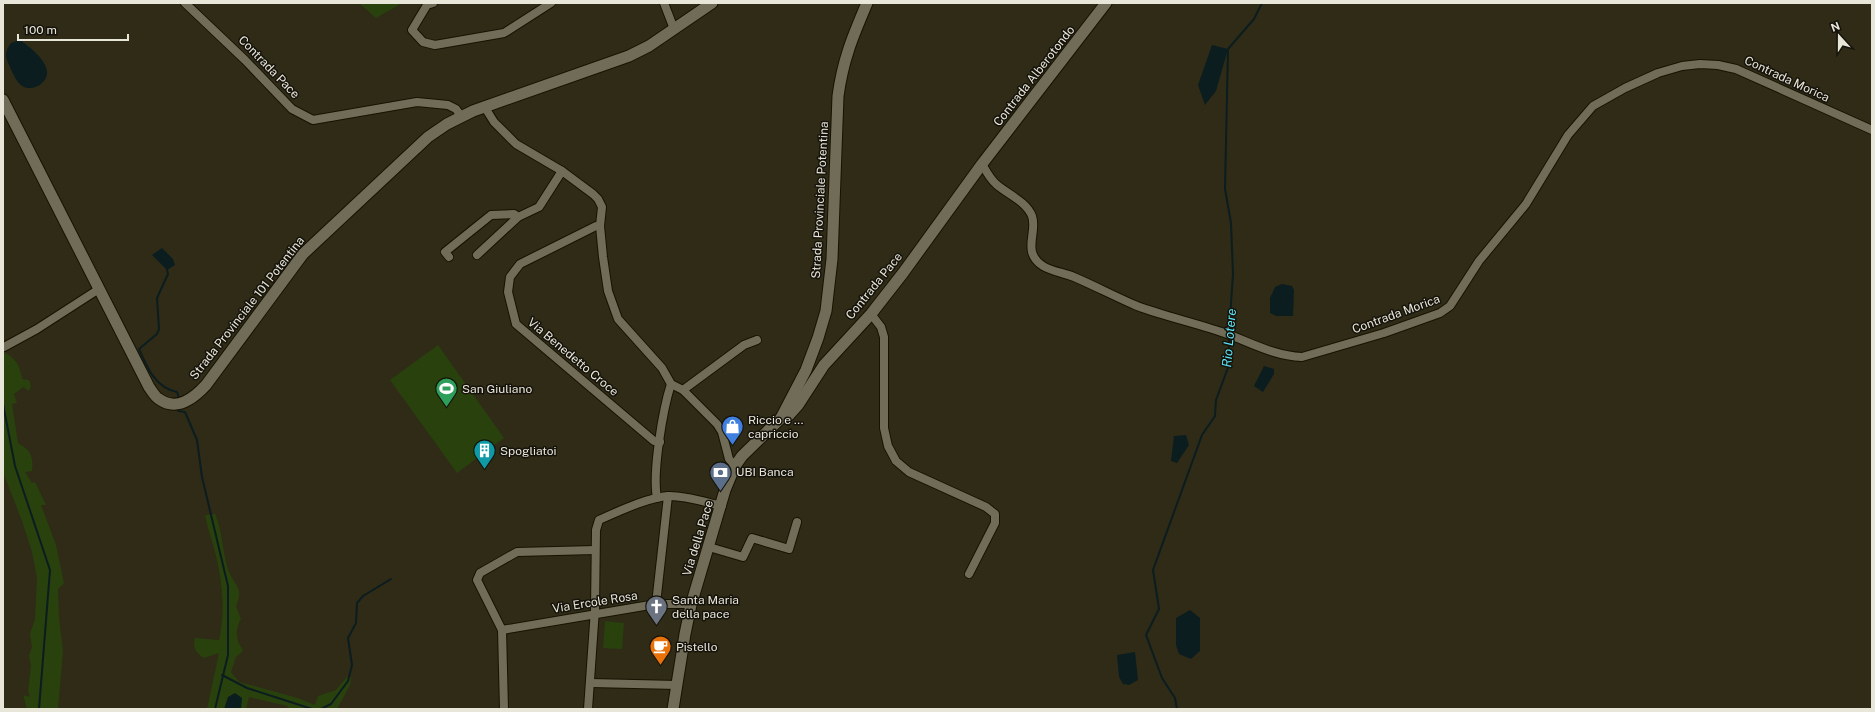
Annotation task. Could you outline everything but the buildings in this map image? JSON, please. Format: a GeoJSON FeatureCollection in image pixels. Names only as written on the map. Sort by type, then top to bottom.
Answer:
{"type":"FeatureCollection","features":[{"type":"Feature","properties":{"kind":"main road"},"geometry":{"type":"LineString","coordinates":[[461,116],[484,106],[629,56],[649,46],[712,3]]}},
{"type":"Feature","properties":{"kind":"main road","name":"Strada Provinciale Potentina"},"geometry":{"type":"LineString","coordinates":[[781,418],[806,370],[826,311],[832,259],[838,96],[842,69],[854,30],[867,3]]}},
{"type":"Feature","properties":{"kind":"main road","name":"Contrada Alberotondo"},"geometry":{"type":"LineString","coordinates":[[982,164],[1106,3]]}},
{"type":"Feature","properties":{"kind":"main road","name":"Strada Provinciale 101 Potentina"},"geometry":{"type":"LineString","coordinates":[[6,105],[149,387],[158,399],[166,403],[175,404],[191,400],[206,385],[303,254],[428,137],[461,116]]}},
{"type":"Feature","properties":{"kind":"main road","name":"Contrada Pace"},"geometry":{"type":"LineString","coordinates":[[781,418],[789,415],[798,405],[824,365],[871,314],[903,273],[982,164]]}},
{"type":"Feature","properties":{"kind":"main road","name":"Via della Pace"},"geometry":{"type":"LineString","coordinates":[[673,709],[691,605],[722,506],[725,490],[735,466],[744,453],[781,418]]}},
{"type":"Feature","properties":{"kind":"street","name":"Contrada Pace"},"geometry":{"type":"LineString","coordinates":[[185,3],[245,60],[292,109],[313,120],[417,102],[448,105],[456,109],[461,116]]}},
{"type":"Feature","properties":{"kind":"street"},"geometry":{"type":"LineString","coordinates":[[433,3],[427,6],[412,30],[423,42],[435,45],[504,33],[551,3]]}},
{"type":"Feature","properties":{"kind":"street"},"geometry":{"type":"LineString","coordinates":[[664,3],[674,29]]}},
{"type":"Feature","properties":{"kind":"street","name":"Contrada Morica"},"geometry":{"type":"LineString","coordinates":[[982,164],[994,182],[1006,193],[1020,201],[1030,211],[1033,218],[1031,246],[1034,258],[1043,266],[1065,273],[1138,306],[1229,335],[1267,350],[1290,356],[1302,357],[1384,333],[1440,313],[1450,306],[1480,261],[1526,204],[1557,150],[1580,119],[1592,106],[1613,94],[1658,73],[1682,66],[1700,64],[1736,68],[1872,130]]}},
{"type":"Feature","properties":{"kind":"street"},"geometry":{"type":"LineString","coordinates":[[484,106],[494,122],[516,144],[562,170],[593,194],[598,200],[602,207],[600,226],[603,257],[613,310],[623,327],[662,368],[671,384],[683,390],[720,428],[726,441],[729,459],[735,466]]}},
{"type":"Feature","properties":{"kind":"street"},"geometry":{"type":"LineString","coordinates":[[477,255],[518,217],[539,207],[562,170]]}},
{"type":"Feature","properties":{"kind":"street"},"geometry":{"type":"LineString","coordinates":[[449,257],[445,252],[491,215],[514,214],[518,217]]}},
{"type":"Feature","properties":{"kind":"street","name":"Via Benedetto Croce"},"geometry":{"type":"LineString","coordinates":[[600,226],[596,226],[520,264],[510,276],[508,292],[516,324],[654,440],[660,442]]}},
{"type":"Feature","properties":{"kind":"street"},"geometry":{"type":"LineString","coordinates":[[4,347],[37,329],[100,289]]}},
{"type":"Feature","properties":{"kind":"street"},"geometry":{"type":"LineString","coordinates":[[871,314],[882,327],[884,337],[884,428],[888,446],[896,461],[909,472],[986,507],[995,514],[994,523],[969,574]]}},
{"type":"Feature","properties":{"kind":"street"},"geometry":{"type":"LineString","coordinates":[[683,390],[744,345],[757,340]]}},
{"type":"Feature","properties":{"kind":"street"},"geometry":{"type":"LineString","coordinates":[[657,498],[655,489],[660,442],[666,400],[671,384]]}},
{"type":"Feature","properties":{"kind":"street"},"geometry":{"type":"LineString","coordinates":[[656,604],[668,496]]}},
{"type":"Feature","properties":{"kind":"street"},"geometry":{"type":"LineString","coordinates":[[588,709],[595,614],[596,530],[599,520],[657,498],[668,496],[691,498],[722,506]]}},
{"type":"Feature","properties":{"kind":"street"},"geometry":{"type":"LineString","coordinates":[[709,547],[742,557],[752,538],[789,549],[797,522]]}},
{"type":"Feature","properties":{"kind":"street"},"geometry":{"type":"LineString","coordinates":[[504,709],[502,630],[477,580],[480,573],[517,552],[595,550]]}},
{"type":"Feature","properties":{"kind":"street","name":"Via Ercole Rosa"},"geometry":{"type":"LineString","coordinates":[[502,630],[656,604],[691,605]]}},
{"type":"Feature","properties":{"kind":"street"},"geometry":{"type":"LineString","coordinates":[[590,683],[677,685]]}},
{"type":"Feature","properties":{"kind":"green space"},"geometry":{"type":"Polygon","coordinates":[[[359,3],[402,3],[376,18],[359,3]]]}},
{"type":"Feature","properties":{"kind":"green space","name":"San Giuliano"},"geometry":{"type":"Polygon","coordinates":[[[438,345],[504,438],[457,473],[390,380],[438,345]]]}},
{"type":"Feature","properties":{"kind":"green space"},"geometry":{"type":"Polygon","coordinates":[[[3,352],[17,362],[22,379],[29,380],[31,386],[29,391],[23,387],[14,394],[17,403],[12,404],[18,443],[26,448],[32,457],[32,471],[25,472],[32,483],[35,482],[46,505],[41,505],[56,545],[64,583],[58,589],[59,617],[63,652],[58,709],[27,709],[23,695],[30,697],[28,690],[31,666],[29,656],[32,647],[30,634],[35,619],[37,578],[32,552],[3,472],[3,352]]]}},
{"type":"Feature","properties":{"kind":"green space"},"geometry":{"type":"Polygon","coordinates":[[[215,514],[220,528],[228,569],[239,593],[236,606],[241,619],[237,631],[237,638],[243,650],[236,657],[231,672],[239,682],[298,698],[315,705],[318,696],[336,690],[347,677],[351,677],[350,685],[337,709],[290,709],[287,706],[249,697],[246,709],[207,709],[219,653],[204,658],[197,652],[194,644],[195,638],[219,640],[221,628],[223,605],[221,582],[217,559],[205,515],[215,514]]]}},
{"type":"Feature","properties":{"kind":"green space"},"geometry":{"type":"Polygon","coordinates":[[[605,621],[624,623],[622,649],[603,648],[605,621]]]}},
{"type":"Feature","properties":{"kind":"shaded area"},"geometry":{"type":"Polygon","coordinates":[[[20,40],[38,55],[46,68],[47,74],[45,80],[38,86],[26,88],[19,84],[7,60],[6,52],[9,46],[11,43],[20,40]]]}},
{"type":"Feature","properties":{"kind":"shaded area"},"geometry":{"type":"Polygon","coordinates":[[[1212,45],[1228,49],[1216,91],[1205,105],[1198,85],[1212,45]]]}},
{"type":"Feature","properties":{"kind":"shaded area"},"geometry":{"type":"Polygon","coordinates":[[[162,248],[173,259],[175,265],[167,270],[152,255],[162,248]]]}},
{"type":"Feature","properties":{"kind":"shaded area"},"geometry":{"type":"Polygon","coordinates":[[[1282,284],[1292,286],[1294,290],[1293,316],[1276,316],[1270,313],[1270,298],[1275,287],[1282,284]]]}},
{"type":"Feature","properties":{"kind":"shaded area"},"geometry":{"type":"Polygon","coordinates":[[[1264,366],[1274,369],[1274,374],[1263,392],[1254,386],[1264,366]]]}},
{"type":"Feature","properties":{"kind":"shaded area"},"geometry":{"type":"Polygon","coordinates":[[[1186,435],[1189,445],[1177,463],[1171,461],[1174,436],[1186,435]]]}},
{"type":"Feature","properties":{"kind":"shaded area"},"geometry":{"type":"Polygon","coordinates":[[[1190,610],[1200,618],[1200,651],[1191,659],[1179,654],[1176,645],[1176,618],[1190,610]]]}},
{"type":"Feature","properties":{"kind":"shaded area"},"geometry":{"type":"Polygon","coordinates":[[[1135,652],[1138,680],[1129,685],[1123,684],[1119,677],[1117,655],[1135,652]]]}},
{"type":"Feature","properties":{"kind":"shaded area"},"geometry":{"type":"Polygon","coordinates":[[[235,693],[242,698],[241,709],[224,709],[228,697],[235,693]]]}},
{"type":"Feature","properties":{"kind":"waterway","name":"Rio Lotere"},"geometry":{"type":"LineString","coordinates":[[1229,333],[1233,274],[1231,223],[1225,189],[1228,49],[1254,19],[1262,3]]}},
{"type":"Feature","properties":{"kind":"waterway"},"geometry":{"type":"LineString","coordinates":[[167,270],[168,274],[157,298],[159,329],[157,334],[139,349],[153,376],[163,386],[177,392],[179,398]]}},
{"type":"Feature","properties":{"kind":"waterway","name":"Rio Lotere"},"geometry":{"type":"LineString","coordinates":[[1177,709],[1175,698],[1162,678],[1146,635],[1159,609],[1153,570],[1202,435],[1215,416],[1216,400],[1229,365],[1229,337]]}},
{"type":"Feature","properties":{"kind":"waterway"},"geometry":{"type":"LineString","coordinates":[[3,404],[15,466],[50,570],[39,709]]}},
{"type":"Feature","properties":{"kind":"waterway"},"geometry":{"type":"LineString","coordinates":[[178,411],[185,412],[197,440],[202,477],[228,586],[228,655],[215,709]]}},
{"type":"Feature","properties":{"kind":"waterway"},"geometry":{"type":"LineString","coordinates":[[321,709],[331,704],[348,681],[352,665],[348,638],[356,623],[357,603],[363,596],[391,579]]}},
{"type":"Feature","properties":{"kind":"waterway"},"geometry":{"type":"LineString","coordinates":[[222,675],[247,688],[312,709]]}},
{"type":"Feature","properties":{"kind":"place","name":"San Giuliano"},"geometry":{"type":"Point","coordinates":[447,408]}},
{"type":"Feature","properties":{"kind":"place","name":"Riccio e ... capriccio"},"geometry":{"type":"Point","coordinates":[732,446]}},
{"type":"Feature","properties":{"kind":"place","name":"Spogliatoi"},"geometry":{"type":"Point","coordinates":[484,470]}},
{"type":"Feature","properties":{"kind":"place","name":"UBI Banca"},"geometry":{"type":"Point","coordinates":[720,492]}},
{"type":"Feature","properties":{"kind":"place","name":"Santa Maria della pace"},"geometry":{"type":"Point","coordinates":[657,626]}},
{"type":"Feature","properties":{"kind":"place","name":"Pistello"},"geometry":{"type":"Point","coordinates":[660,666]}}]}
